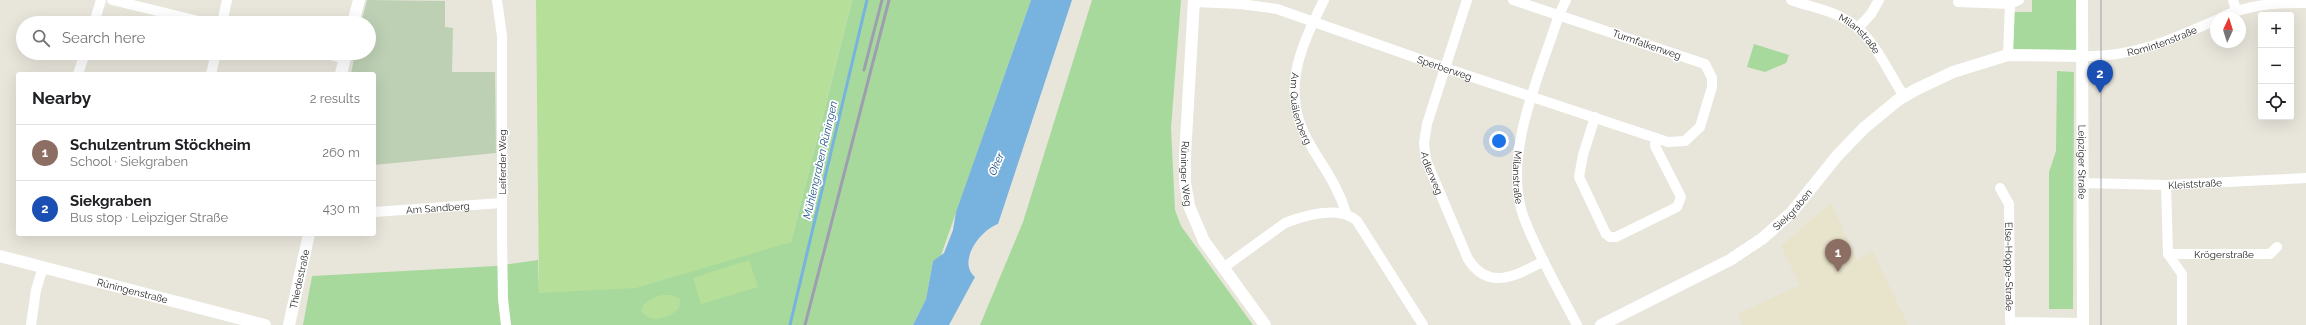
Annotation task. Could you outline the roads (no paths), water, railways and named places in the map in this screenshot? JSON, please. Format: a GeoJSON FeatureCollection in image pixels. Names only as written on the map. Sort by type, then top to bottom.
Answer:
{"type":"FeatureCollection","features":[{"type":"Feature","properties":{"kind":"street"},"geometry":{"type":"LineString","coordinates":[[96,16],[101,0]]}},
{"type":"Feature","properties":{"kind":"street"},"geometry":{"type":"LineString","coordinates":[[112,0],[178,16]]}},
{"type":"Feature","properties":{"kind":"street"},"geometry":{"type":"LineString","coordinates":[[224,16],[227,0]]}},
{"type":"Feature","properties":{"kind":"street"},"geometry":{"type":"LineString","coordinates":[[355,16],[359,0]]}},
{"type":"Feature","properties":{"kind":"street","name":"Leiferder Weg"},"geometry":{"type":"LineString","coordinates":[[497,0],[502,36],[503,299],[506,325]]}},
{"type":"Feature","properties":{"kind":"street","name":"Am Quälenberg"},"geometry":{"type":"LineString","coordinates":[[1324,0],[1313,21],[1296,70],[1293,90],[1296,112],[1305,136],[1340,192],[1346,213]]}},
{"type":"Feature","properties":{"kind":"street","name":"Adlerweg"},"geometry":{"type":"LineString","coordinates":[[1467,0],[1427,124],[1424,152],[1429,169],[1468,259],[1481,273],[1488,277],[1502,279],[1544,261]]}},
{"type":"Feature","properties":{"kind":"street","name":"Turmfalkenweg"},"geometry":{"type":"LineString","coordinates":[[1513,0],[1705,64],[1712,78],[1711,94],[1700,127],[1691,137]]}},
{"type":"Feature","properties":{"kind":"street","name":"Milanstraße"},"geometry":{"type":"LineString","coordinates":[[1566,0],[1559,15],[1532,97],[1518,149],[1516,177],[1524,218],[1577,325]]}},
{"type":"Feature","properties":{"kind":"street","name":"Milanstraße"},"geometry":{"type":"LineString","coordinates":[[1791,0],[1841,16],[1858,28],[1872,44],[1904,96]]}},
{"type":"Feature","properties":{"kind":"street"},"geometry":{"type":"LineString","coordinates":[[1858,28],[1871,14],[1879,0]]}},
{"type":"Feature","properties":{"kind":"street"},"geometry":{"type":"LineString","coordinates":[[1958,0],[1958,2],[2015,2],[2008,54]]}},
{"type":"Feature","properties":{"kind":"street","name":"Leipziger Straße"},"geometry":{"type":"LineString","coordinates":[[2082,0],[2083,324]]}},
{"type":"Feature","properties":{"kind":"street","name":"Sperberweg"},"geometry":{"type":"LineString","coordinates":[[1194,1],[1259,6],[1313,21],[1445,68],[1656,138],[1674,143],[1685,141],[1691,137]]}},
{"type":"Feature","properties":{"kind":"street","name":"Rüninger Weg"},"geometry":{"type":"LineString","coordinates":[[1194,1],[1185,156],[1185,182],[1189,206],[1199,231],[1223,268],[1265,325]]}},
{"type":"Feature","properties":{"kind":"street"},"geometry":{"type":"LineString","coordinates":[[2227,12],[2235,5],[2306,3]]}},
{"type":"Feature","properties":{"kind":"street","name":"Romintenstraße"},"geometry":{"type":"LineString","coordinates":[[2081,56],[2105,56],[2140,50],[2160,44],[2210,23]]}},
{"type":"Feature","properties":{"kind":"street","name":"Siekgraben"},"geometry":{"type":"LineString","coordinates":[[1601,325],[1730,260],[1763,238],[1792,212],[1849,143],[1874,120],[1904,96],[1953,72],[2008,54],[2081,56]]}},
{"type":"Feature","properties":{"kind":"street"},"geometry":{"type":"LineString","coordinates":[[79,72],[82,60]]}},
{"type":"Feature","properties":{"kind":"street"},"geometry":{"type":"LineString","coordinates":[[211,72],[214,60]]}},
{"type":"Feature","properties":{"kind":"street"},"geometry":{"type":"LineString","coordinates":[[341,72],[344,60]]}},
{"type":"Feature","properties":{"kind":"street"},"geometry":{"type":"LineString","coordinates":[[1595,117],[1583,155],[1579,177],[1606,234],[1610,237],[1616,237],[1677,207],[1680,202],[1681,197],[1655,146],[1656,138]]}},
{"type":"Feature","properties":{"kind":"street","name":"Kleiststraße"},"geometry":{"type":"LineString","coordinates":[[2083,183],[2166,185],[2306,178]]}},
{"type":"Feature","properties":{"kind":"street"},"geometry":{"type":"LineString","coordinates":[[2166,185],[2168,254],[2182,274],[2182,325]]}},
{"type":"Feature","properties":{"kind":"street","name":"Else-Hoppe-Straße"},"geometry":{"type":"LineString","coordinates":[[2000,188],[2009,204],[2010,322],[2083,324]]}},
{"type":"Feature","properties":{"kind":"street","name":"Am Sandberg"},"geometry":{"type":"LineString","coordinates":[[376,212],[502,203]]}},
{"type":"Feature","properties":{"kind":"street"},"geometry":{"type":"LineString","coordinates":[[1223,268],[1285,223],[1310,216],[1335,212],[1346,213],[1357,221],[1423,325]]}},
{"type":"Feature","properties":{"kind":"street","name":"Thiedestraße"},"geometry":{"type":"LineString","coordinates":[[289,325],[309,236]]}},
{"type":"Feature","properties":{"kind":"street","name":"Krögerstraße"},"geometry":{"type":"LineString","coordinates":[[2168,254],[2270,254],[2277,247]]}},
{"type":"Feature","properties":{"kind":"street","name":"Rüningenstraße"},"geometry":{"type":"LineString","coordinates":[[0,256],[265,325]]}},
{"type":"Feature","properties":{"kind":"street"},"geometry":{"type":"LineString","coordinates":[[31,325],[36,290],[43,267]]}},
{"type":"Feature","properties":{"kind":"water","name":"Oker"},"geometry":{"type":"Polygon","coordinates":[[[1031,0],[1072,0],[998,224],[991,227],[984,233],[973,247],[968,263],[970,271],[975,277],[949,325],[913,325],[926,299],[933,261],[944,253],[953,230],[956,212],[1031,0]]]}},
{"type":"Feature","properties":{"kind":"waterway","name":"Mühlengraben Rüningen"},"geometry":{"type":"LineString","coordinates":[[790,325],[867,0]]}},
{"type":"Feature","properties":{"kind":"tram line"},"geometry":{"type":"LineString","coordinates":[[2101,0],[2101,325]]}},
{"type":"Feature","properties":{"kind":"railway"},"geometry":{"type":"LineString","coordinates":[[864,70],[882,0]]}},
{"type":"Feature","properties":{"kind":"railway"},"geometry":{"type":"LineString","coordinates":[[805,325],[889,0]]}},
{"type":"Feature","properties":{"kind":"place","name":"Siekgraben"},"geometry":{"type":"Point","coordinates":[2100,93]}},
{"type":"Feature","properties":{"kind":"place","name":"Schulzentrum Stöckheim"},"geometry":{"type":"Point","coordinates":[1838,272]}}]}
